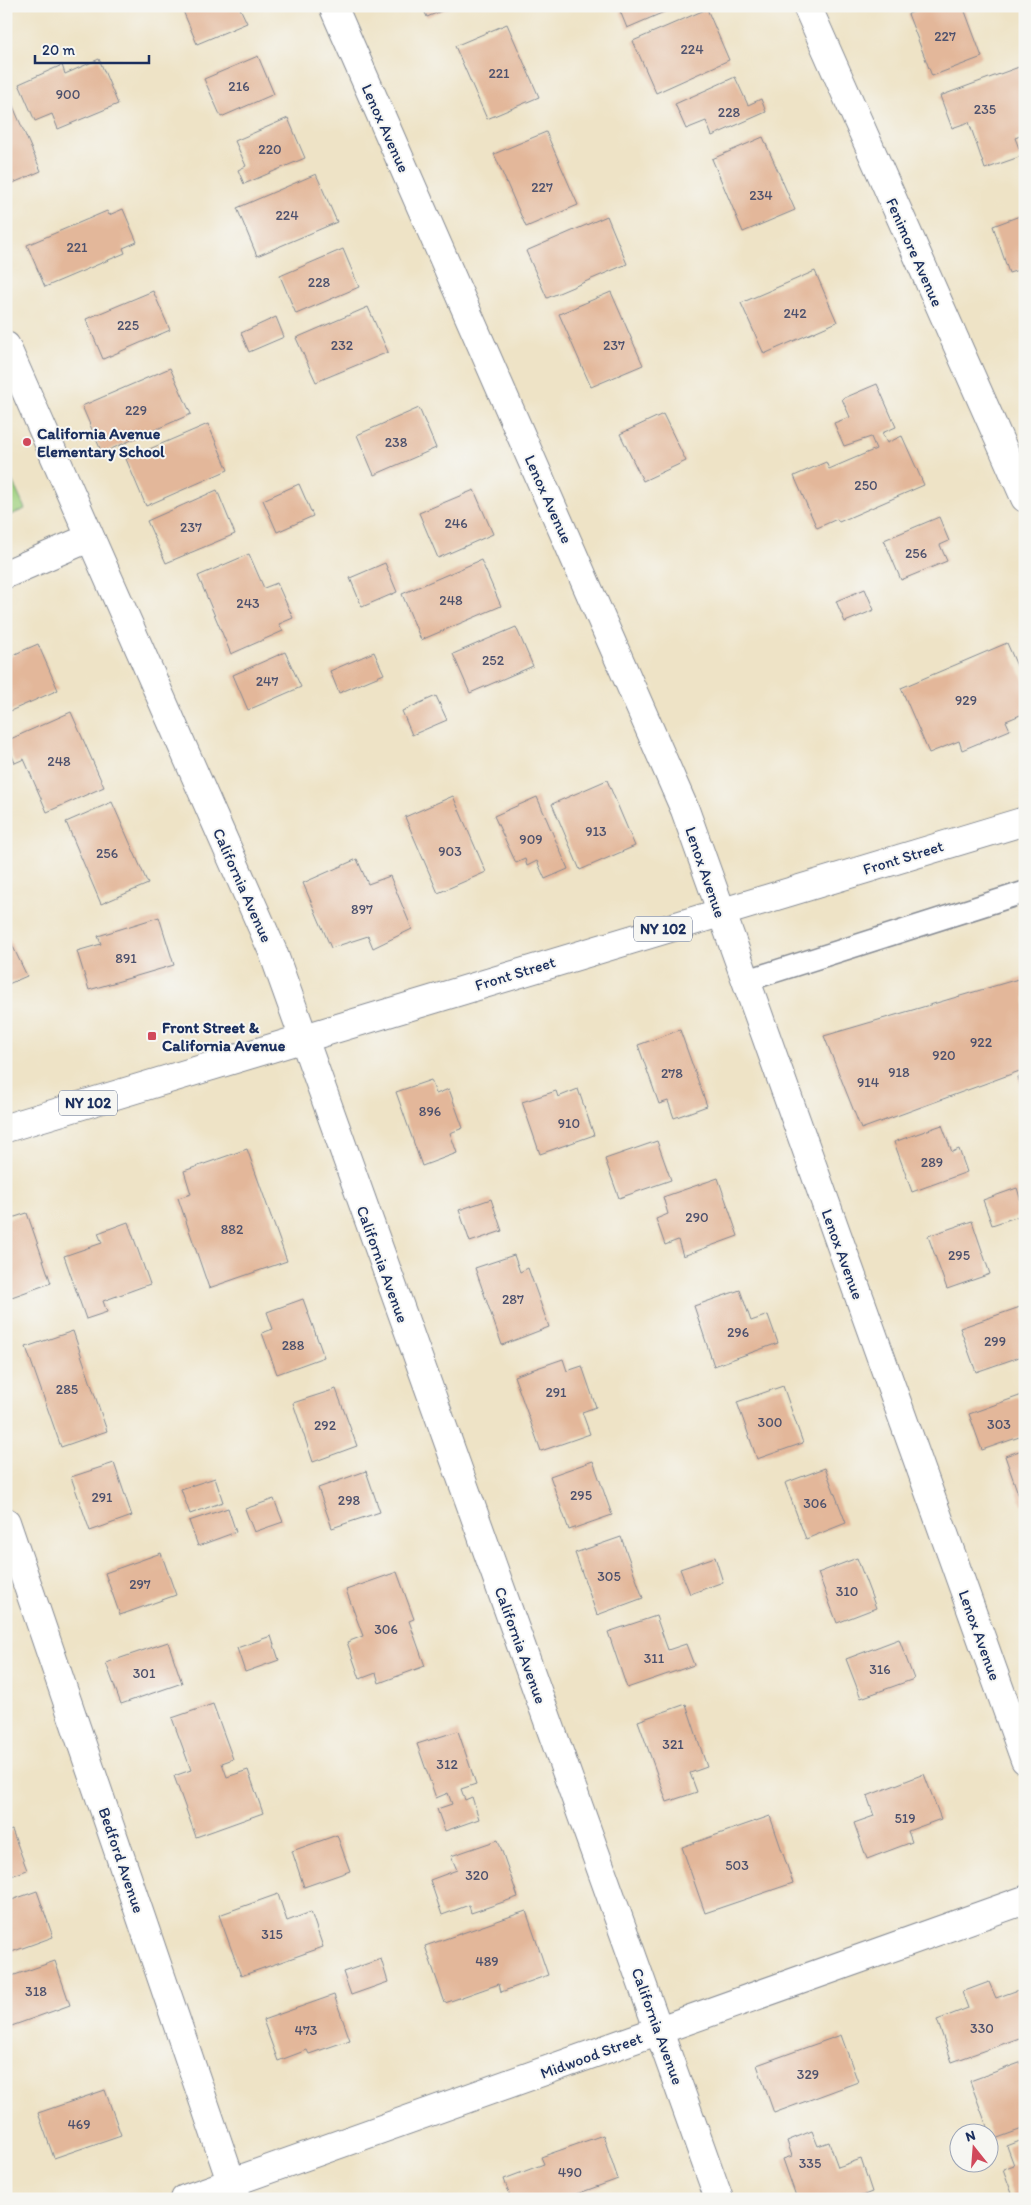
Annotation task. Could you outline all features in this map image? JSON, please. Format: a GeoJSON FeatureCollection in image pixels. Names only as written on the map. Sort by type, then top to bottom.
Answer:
{"type":"FeatureCollection","features":[{"type":"Feature","properties":{"kind":"street","name":"Lenox Avenue"},"geometry":{"type":"LineString","coordinates":[[333,6],[685,810],[1025,1760]]}},
{"type":"Feature","properties":{"kind":"street","name":"Fenimore Avenue"},"geometry":{"type":"LineString","coordinates":[[807,6],[1025,498]]}},
{"type":"Feature","properties":{"kind":"street","name":"California Avenue"},"geometry":{"type":"LineString","coordinates":[[6,346],[273,952],[302,1038],[719,2199]]}},
{"type":"Feature","properties":{"kind":"street"},"geometry":{"type":"LineString","coordinates":[[6,574],[89,538]]}},
{"type":"Feature","properties":{"kind":"street","name":"Front Street"},"geometry":{"type":"LineString","coordinates":[[6,1128],[1025,821]]}},
{"type":"Feature","properties":{"kind":"street","name":"Bedford Avenue"},"geometry":{"type":"LineString","coordinates":[[6,1522],[234,2190]]}},
{"type":"Feature","properties":{"kind":"street","name":"Midwood Street"},"geometry":{"type":"LineString","coordinates":[[185,2199],[234,2190],[659,2030],[1025,1900]]}},
{"type":"Feature","properties":{"kind":"lane"},"geometry":{"type":"LineString","coordinates":[[745,981],[1025,892]]}},
{"type":"Feature","properties":{"kind":"green space"},"geometry":{"type":"Polygon","coordinates":[[[6,467],[25,509],[6,517],[6,467]]]}},
{"type":"Feature","properties":{"kind":"building"},"geometry":{"type":"Polygon","coordinates":[[[181,6],[239,6],[247,23],[197,44],[181,6]]]}},
{"type":"Feature","properties":{"kind":"building"},"geometry":{"type":"Polygon","coordinates":[[[422,6],[453,6],[427,17],[422,6]]]}},
{"type":"Feature","properties":{"kind":"building"},"geometry":{"type":"Polygon","coordinates":[[[618,6],[678,6],[627,28],[618,6]]]}},
{"type":"Feature","properties":{"kind":"building"},"geometry":{"type":"Polygon","coordinates":[[[930,6],[963,6],[982,57],[932,76],[908,14],[930,6]]]}},
{"type":"Feature","properties":{"kind":"building"},"geometry":{"type":"Polygon","coordinates":[[[707,9],[729,60],[656,93],[633,41],[707,9]]]}},
{"type":"Feature","properties":{"kind":"building"},"geometry":{"type":"Polygon","coordinates":[[[507,24],[539,97],[487,119],[455,46],[507,24]]]}},
{"type":"Feature","properties":{"kind":"building"},"geometry":{"type":"Polygon","coordinates":[[[258,56],[274,94],[221,117],[204,79],[258,56]]]}},
{"type":"Feature","properties":{"kind":"building"},"geometry":{"type":"Polygon","coordinates":[[[99,59],[118,104],[58,129],[52,114],[35,121],[19,84],[62,65],[65,74],[99,59]]]}},
{"type":"Feature","properties":{"kind":"building"},"geometry":{"type":"Polygon","coordinates":[[[1019,67],[1025,83],[1025,134],[1015,138],[1022,156],[985,169],[969,122],[952,128],[940,96],[1019,67]]]}},
{"type":"Feature","properties":{"kind":"building"},"geometry":{"type":"Polygon","coordinates":[[[735,77],[748,105],[761,99],[766,112],[712,136],[706,121],[686,129],[675,104],[735,77]]]}},
{"type":"Feature","properties":{"kind":"building"},"geometry":{"type":"Polygon","coordinates":[[[6,90],[41,171],[6,186],[6,90]]]}},
{"type":"Feature","properties":{"kind":"building"},"geometry":{"type":"Polygon","coordinates":[[[288,118],[305,158],[244,184],[238,170],[246,166],[235,141],[288,118]]]}},
{"type":"Feature","properties":{"kind":"building"},"geometry":{"type":"Polygon","coordinates":[[[546,132],[578,205],[526,227],[494,154],[546,132]]]}},
{"type":"Feature","properties":{"kind":"building"},"geometry":{"type":"Polygon","coordinates":[[[763,137],[795,210],[743,232],[712,159],[763,137]]]}},
{"type":"Feature","properties":{"kind":"building"},"geometry":{"type":"Polygon","coordinates":[[[316,174],[337,222],[257,256],[237,208],[316,174]]]}},
{"type":"Feature","properties":{"kind":"building"},"geometry":{"type":"Polygon","coordinates":[[[123,209],[137,242],[123,248],[125,253],[45,287],[27,245],[107,211],[109,215],[123,209]]]}},
{"type":"Feature","properties":{"kind":"building"},"geometry":{"type":"Polygon","coordinates":[[[1025,214],[1025,268],[1009,273],[993,226],[1025,214]]]}},
{"type":"Feature","properties":{"kind":"building"},"geometry":{"type":"Polygon","coordinates":[[[607,216],[627,264],[547,298],[526,251],[607,216]]]}},
{"type":"Feature","properties":{"kind":"building"},"geometry":{"type":"Polygon","coordinates":[[[343,249],[359,287],[296,314],[280,276],[343,249]]]}},
{"type":"Feature","properties":{"kind":"building"},"geometry":{"type":"Polygon","coordinates":[[[815,271],[837,322],[764,354],[741,303],[815,271]]]}},
{"type":"Feature","properties":{"kind":"building"},"geometry":{"type":"Polygon","coordinates":[[[153,291],[170,330],[103,359],[86,319],[153,291]]]}},
{"type":"Feature","properties":{"kind":"building"},"geometry":{"type":"Polygon","coordinates":[[[611,292],[643,365],[591,387],[559,314],[611,292]]]}},
{"type":"Feature","properties":{"kind":"building"},"geometry":{"type":"Polygon","coordinates":[[[368,307],[388,352],[316,382],[296,338],[368,307]]]}},
{"type":"Feature","properties":{"kind":"building"},"geometry":{"type":"Polygon","coordinates":[[[276,317],[284,337],[249,352],[241,333],[276,317]]]}},
{"type":"Feature","properties":{"kind":"building"},"geometry":{"type":"Polygon","coordinates":[[[170,368],[191,414],[102,453],[82,406],[170,368]]]}},
{"type":"Feature","properties":{"kind":"building"},"geometry":{"type":"Polygon","coordinates":[[[877,384],[896,427],[882,433],[887,443],[902,436],[924,485],[839,522],[837,519],[817,528],[794,476],[826,462],[829,469],[876,449],[871,437],[844,446],[834,423],[850,417],[842,399],[877,384]]]}},
{"type":"Feature","properties":{"kind":"building"},"geometry":{"type":"Polygon","coordinates":[[[419,408],[436,448],[374,475],[357,435],[419,408]]]}},
{"type":"Feature","properties":{"kind":"building"},"geometry":{"type":"Polygon","coordinates":[[[663,414],[686,461],[643,481],[620,434],[663,414]]]}},
{"type":"Feature","properties":{"kind":"building"},"geometry":{"type":"Polygon","coordinates":[[[208,424],[228,470],[146,506],[126,459],[208,424]]]}},
{"type":"Feature","properties":{"kind":"building"},"geometry":{"type":"Polygon","coordinates":[[[299,484],[313,516],[277,532],[263,500],[299,484]]]}},
{"type":"Feature","properties":{"kind":"building"},"geometry":{"type":"Polygon","coordinates":[[[217,490],[235,534],[166,563],[147,521],[217,490]]]}},
{"type":"Feature","properties":{"kind":"building"},"geometry":{"type":"Polygon","coordinates":[[[474,490],[493,534],[438,558],[419,513],[474,490]]]}},
{"type":"Feature","properties":{"kind":"building"},"geometry":{"type":"Polygon","coordinates":[[[939,517],[949,541],[940,545],[947,561],[901,580],[884,540],[939,517]]]}},
{"type":"Feature","properties":{"kind":"building"},"geometry":{"type":"Polygon","coordinates":[[[249,554],[264,588],[277,583],[293,618],[279,624],[283,631],[231,654],[198,576],[249,554]]]}},
{"type":"Feature","properties":{"kind":"building"},"geometry":{"type":"Polygon","coordinates":[[[481,560],[501,606],[421,640],[402,594],[481,560]]]}},
{"type":"Feature","properties":{"kind":"building"},"geometry":{"type":"Polygon","coordinates":[[[385,563],[397,592],[362,607],[350,578],[385,563]]]}},
{"type":"Feature","properties":{"kind":"building"},"geometry":{"type":"Polygon","coordinates":[[[865,589],[874,610],[845,622],[836,601],[865,589]]]}},
{"type":"Feature","properties":{"kind":"building"},"geometry":{"type":"Polygon","coordinates":[[[516,627],[533,666],[470,693],[453,654],[516,627]]]}},
{"type":"Feature","properties":{"kind":"building"},"geometry":{"type":"Polygon","coordinates":[[[1007,643],[1025,684],[1025,713],[1006,721],[1010,730],[962,750],[959,741],[929,753],[901,688],[1007,643]]]}},
{"type":"Feature","properties":{"kind":"building"},"geometry":{"type":"Polygon","coordinates":[[[38,644],[58,690],[8,712],[6,708],[6,658],[38,644]]]}},
{"type":"Feature","properties":{"kind":"building"},"geometry":{"type":"Polygon","coordinates":[[[285,652],[301,687],[248,710],[233,675],[285,652]]]}},
{"type":"Feature","properties":{"kind":"building"},"geometry":{"type":"Polygon","coordinates":[[[374,652],[384,674],[339,693],[330,671],[374,652]]]}},
{"type":"Feature","properties":{"kind":"building"},"geometry":{"type":"Polygon","coordinates":[[[436,696],[447,720],[412,735],[402,711],[436,696]]]}},
{"type":"Feature","properties":{"kind":"building"},"geometry":{"type":"Polygon","coordinates":[[[71,712],[104,787],[47,812],[24,759],[15,763],[6,741],[71,712]]]}},
{"type":"Feature","properties":{"kind":"building"},"geometry":{"type":"Polygon","coordinates":[[[607,780],[635,846],[580,870],[552,804],[607,780]]]}},
{"type":"Feature","properties":{"kind":"building"},"geometry":{"type":"Polygon","coordinates":[[[453,796],[486,872],[438,893],[405,817],[453,796]]]}},
{"type":"Feature","properties":{"kind":"building"},"geometry":{"type":"Polygon","coordinates":[[[537,797],[568,869],[545,879],[537,861],[527,866],[525,859],[516,863],[494,816],[537,797]]]}},
{"type":"Feature","properties":{"kind":"building"},"geometry":{"type":"Polygon","coordinates":[[[112,802],[148,884],[101,904],[66,822],[112,802]]]}},
{"type":"Feature","properties":{"kind":"building"},"geometry":{"type":"Polygon","coordinates":[[[357,859],[368,884],[390,876],[412,929],[373,948],[368,936],[331,948],[303,883],[357,859]]]}},
{"type":"Feature","properties":{"kind":"building"},"geometry":{"type":"Polygon","coordinates":[[[159,917],[174,965],[89,990],[77,951],[101,944],[98,936],[159,917]]]}},
{"type":"Feature","properties":{"kind":"building"},"geometry":{"type":"Polygon","coordinates":[[[6,932],[27,976],[6,985],[6,932]]]}},
{"type":"Feature","properties":{"kind":"building"},"geometry":{"type":"Polygon","coordinates":[[[1025,977],[1025,1069],[861,1129],[824,1036],[1025,977]]]}},
{"type":"Feature","properties":{"kind":"building"},"geometry":{"type":"Polygon","coordinates":[[[680,1030],[707,1106],[674,1118],[668,1101],[659,1104],[638,1045],[680,1030]]]}},
{"type":"Feature","properties":{"kind":"building"},"geometry":{"type":"Polygon","coordinates":[[[1025,1075],[1025,1094],[1024,1094],[1018,1077],[1025,1075]]]}},
{"type":"Feature","properties":{"kind":"building"},"geometry":{"type":"Polygon","coordinates":[[[431,1080],[436,1094],[449,1089],[463,1128],[450,1133],[457,1153],[422,1166],[396,1092],[431,1080]]]}},
{"type":"Feature","properties":{"kind":"building"},"geometry":{"type":"Polygon","coordinates":[[[578,1089],[594,1135],[540,1154],[522,1102],[556,1091],[558,1097],[578,1089]]]}},
{"type":"Feature","properties":{"kind":"building"},"geometry":{"type":"Polygon","coordinates":[[[942,1125],[952,1152],[959,1149],[967,1172],[912,1192],[894,1142],[942,1125]]]}},
{"type":"Feature","properties":{"kind":"building"},"geometry":{"type":"Polygon","coordinates":[[[657,1141],[671,1180],[619,1198],[605,1159],[657,1141]]]}},
{"type":"Feature","properties":{"kind":"building"},"geometry":{"type":"Polygon","coordinates":[[[247,1149],[287,1261],[209,1288],[178,1198],[191,1194],[184,1171],[247,1149]]]}},
{"type":"Feature","properties":{"kind":"building"},"geometry":{"type":"Polygon","coordinates":[[[718,1178],[738,1236],[683,1256],[678,1240],[665,1245],[656,1219],[668,1214],[663,1197],[718,1178]]]}},
{"type":"Feature","properties":{"kind":"building"},"geometry":{"type":"Polygon","coordinates":[[[1017,1188],[1025,1214],[992,1225],[983,1200],[1017,1188]]]}},
{"type":"Feature","properties":{"kind":"building"},"geometry":{"type":"Polygon","coordinates":[[[491,1199],[502,1231],[470,1242],[459,1210],[491,1199]]]}},
{"type":"Feature","properties":{"kind":"building"},"geometry":{"type":"Polygon","coordinates":[[[27,1213],[51,1283],[6,1299],[6,1220],[27,1213]]]}},
{"type":"Feature","properties":{"kind":"building"},"geometry":{"type":"Polygon","coordinates":[[[972,1221],[990,1274],[947,1289],[928,1236],[972,1221]]]}},
{"type":"Feature","properties":{"kind":"building"},"geometry":{"type":"Polygon","coordinates":[[[128,1222],[150,1284],[103,1301],[107,1312],[86,1319],[64,1256],[102,1243],[98,1233],[128,1222]]]}},
{"type":"Feature","properties":{"kind":"building"},"geometry":{"type":"Polygon","coordinates":[[[514,1255],[520,1272],[528,1268],[549,1327],[502,1345],[475,1268],[514,1255]]]}},
{"type":"Feature","properties":{"kind":"building"},"geometry":{"type":"Polygon","coordinates":[[[740,1290],[751,1321],[768,1315],[778,1343],[714,1366],[694,1306],[740,1290]]]}},
{"type":"Feature","properties":{"kind":"building"},"geometry":{"type":"Polygon","coordinates":[[[303,1299],[324,1357],[277,1374],[262,1333],[273,1329],[267,1312],[303,1299]]]}},
{"type":"Feature","properties":{"kind":"building"},"geometry":{"type":"Polygon","coordinates":[[[1023,1306],[1025,1355],[976,1372],[960,1328],[1023,1306]]]}},
{"type":"Feature","properties":{"kind":"building"},"geometry":{"type":"Polygon","coordinates":[[[73,1331],[107,1431],[61,1447],[26,1347],[73,1331]]]}},
{"type":"Feature","properties":{"kind":"building"},"geometry":{"type":"Polygon","coordinates":[[[563,1359],[567,1371],[582,1366],[596,1407],[582,1412],[590,1434],[541,1451],[514,1376],[563,1359]]]}},
{"type":"Feature","properties":{"kind":"building"},"geometry":{"type":"Polygon","coordinates":[[[783,1386],[803,1443],[757,1459],[737,1402],[783,1386]]]}},
{"type":"Feature","properties":{"kind":"building"},"geometry":{"type":"Polygon","coordinates":[[[336,1389],[357,1446],[313,1462],[293,1403],[336,1389]]]}},
{"type":"Feature","properties":{"kind":"building"},"geometry":{"type":"Polygon","coordinates":[[[1025,1394],[1025,1435],[982,1450],[969,1414],[1025,1394]]]}},
{"type":"Feature","properties":{"kind":"building"},"geometry":{"type":"Polygon","coordinates":[[[1025,1449],[1025,1504],[1022,1505],[1005,1456],[1025,1449]]]}},
{"type":"Feature","properties":{"kind":"building"},"geometry":{"type":"Polygon","coordinates":[[[593,1461],[612,1515],[569,1530],[550,1476],[593,1461]]]}},
{"type":"Feature","properties":{"kind":"building"},"geometry":{"type":"Polygon","coordinates":[[[114,1463],[132,1516],[90,1531],[71,1477],[114,1463]]]}},
{"type":"Feature","properties":{"kind":"building"},"geometry":{"type":"Polygon","coordinates":[[[825,1468],[846,1523],[806,1539],[785,1483],[825,1468]]]}},
{"type":"Feature","properties":{"kind":"building"},"geometry":{"type":"Polygon","coordinates":[[[366,1471],[380,1512],[332,1528],[318,1488],[366,1471]]]}},
{"type":"Feature","properties":{"kind":"building"},"geometry":{"type":"Polygon","coordinates":[[[215,1478],[223,1502],[190,1514],[181,1489],[215,1478]]]}},
{"type":"Feature","properties":{"kind":"building"},"geometry":{"type":"Polygon","coordinates":[[[274,1499],[283,1522],[254,1532],[245,1509],[274,1499]]]}},
{"type":"Feature","properties":{"kind":"building"},"geometry":{"type":"Polygon","coordinates":[[[228,1508],[236,1532],[198,1546],[189,1521],[228,1508]]]}},
{"type":"Feature","properties":{"kind":"building"},"geometry":{"type":"Polygon","coordinates":[[[621,1537],[643,1598],[597,1615],[575,1553],[621,1537]]]}},
{"type":"Feature","properties":{"kind":"building"},"geometry":{"type":"Polygon","coordinates":[[[161,1553],[176,1595],[120,1615],[105,1573],[161,1553]]]}},
{"type":"Feature","properties":{"kind":"building"},"geometry":{"type":"Polygon","coordinates":[[[715,1557],[723,1582],[690,1594],[680,1569],[715,1557]]]}},
{"type":"Feature","properties":{"kind":"building"},"geometry":{"type":"Polygon","coordinates":[[[857,1558],[876,1608],[837,1623],[818,1573],[857,1558]]]}},
{"type":"Feature","properties":{"kind":"building"},"geometry":{"type":"Polygon","coordinates":[[[397,1572],[414,1619],[409,1621],[425,1666],[379,1683],[376,1673],[360,1679],[347,1642],[363,1636],[346,1590],[397,1572]]]}},
{"type":"Feature","properties":{"kind":"building"},"geometry":{"type":"Polygon","coordinates":[[[656,1616],[668,1650],[686,1644],[694,1665],[627,1688],[608,1632],[656,1616]]]}},
{"type":"Feature","properties":{"kind":"building"},"geometry":{"type":"Polygon","coordinates":[[[271,1636],[279,1660],[245,1672],[237,1648],[271,1636]]]}},
{"type":"Feature","properties":{"kind":"building"},"geometry":{"type":"Polygon","coordinates":[[[899,1639],[914,1679],[861,1698],[846,1659],[899,1639]]]}},
{"type":"Feature","properties":{"kind":"building"},"geometry":{"type":"Polygon","coordinates":[[[168,1642],[182,1683],[121,1704],[106,1663],[168,1642]]]}},
{"type":"Feature","properties":{"kind":"building"},"geometry":{"type":"Polygon","coordinates":[[[213,1704],[233,1759],[222,1763],[227,1777],[248,1770],[263,1813],[196,1837],[174,1776],[191,1770],[172,1718],[213,1704]]]}},
{"type":"Feature","properties":{"kind":"building"},"geometry":{"type":"Polygon","coordinates":[[[686,1704],[707,1767],[690,1773],[697,1792],[667,1802],[638,1721],[686,1704]]]}},
{"type":"Feature","properties":{"kind":"building"},"geometry":{"type":"Polygon","coordinates":[[[458,1731],[476,1784],[461,1789],[465,1800],[472,1797],[479,1819],[445,1831],[437,1809],[452,1804],[448,1793],[436,1798],[417,1744],[458,1731]]]}},
{"type":"Feature","properties":{"kind":"building"},"geometry":{"type":"Polygon","coordinates":[[[924,1774],[941,1819],[908,1831],[912,1842],[867,1859],[854,1823],[874,1816],[867,1796],[924,1774]]]}},
{"type":"Feature","properties":{"kind":"building"},"geometry":{"type":"Polygon","coordinates":[[[770,1816],[793,1883],[705,1913],[682,1847],[770,1816]]]}},
{"type":"Feature","properties":{"kind":"building"},"geometry":{"type":"Polygon","coordinates":[[[12,1830],[27,1870],[6,1878],[6,1832],[12,1830]]]}},
{"type":"Feature","properties":{"kind":"building"},"geometry":{"type":"Polygon","coordinates":[[[337,1835],[350,1871],[304,1887],[292,1851],[337,1835]]]}},
{"type":"Feature","properties":{"kind":"building"},"geometry":{"type":"Polygon","coordinates":[[[498,1840],[518,1897],[471,1913],[469,1905],[442,1915],[430,1880],[457,1870],[451,1856],[498,1840]]]}},
{"type":"Feature","properties":{"kind":"building"},"geometry":{"type":"Polygon","coordinates":[[[37,1891],[53,1937],[6,1954],[6,1902],[37,1891]]]}},
{"type":"Feature","properties":{"kind":"building"},"geometry":{"type":"Polygon","coordinates":[[[278,1894],[287,1921],[311,1912],[323,1947],[241,1976],[219,1915],[278,1894]]]}},
{"type":"Feature","properties":{"kind":"building"},"geometry":{"type":"Polygon","coordinates":[[[526,1911],[548,1975],[501,1992],[499,1984],[445,2003],[425,1946],[526,1911]]]}},
{"type":"Feature","properties":{"kind":"building"},"geometry":{"type":"Polygon","coordinates":[[[381,1959],[388,1982],[351,1995],[343,1972],[381,1959]]]}},
{"type":"Feature","properties":{"kind":"building"},"geometry":{"type":"Polygon","coordinates":[[[55,1961],[70,2005],[6,2028],[6,1978],[55,1961]]]}},
{"type":"Feature","properties":{"kind":"building"},"geometry":{"type":"Polygon","coordinates":[[[989,1982],[996,1998],[1021,1989],[1025,1999],[1025,2036],[952,2062],[937,2020],[968,2008],[962,1992],[989,1982]]]}},
{"type":"Feature","properties":{"kind":"building"},"geometry":{"type":"Polygon","coordinates":[[[334,1995],[350,2040],[309,2054],[307,2050],[278,2061],[263,2020],[334,1995]]]}},
{"type":"Feature","properties":{"kind":"building"},"geometry":{"type":"Polygon","coordinates":[[[841,2035],[858,2082],[774,2113],[757,2065],[841,2035]]]}},
{"type":"Feature","properties":{"kind":"building"},"geometry":{"type":"Polygon","coordinates":[[[1025,2061],[1025,2128],[998,2138],[998,2122],[985,2122],[970,2081],[1025,2061]]]}},
{"type":"Feature","properties":{"kind":"building"},"geometry":{"type":"Polygon","coordinates":[[[105,2090],[121,2135],[54,2158],[38,2113],[105,2090]]]}},
{"type":"Feature","properties":{"kind":"building"},"geometry":{"type":"Polygon","coordinates":[[[812,2131],[818,2146],[829,2142],[838,2167],[861,2159],[872,2192],[854,2199],[797,2199],[783,2159],[792,2156],[787,2141],[812,2131]]]}},
{"type":"Feature","properties":{"kind":"building"},"geometry":{"type":"Polygon","coordinates":[[[603,2135],[618,2179],[563,2199],[511,2199],[504,2179],[544,2164],[541,2157],[603,2135]]]}},
{"type":"Feature","properties":{"kind":"building"},"geometry":{"type":"Polygon","coordinates":[[[1025,2139],[1025,2195],[1014,2199],[1003,2169],[1014,2165],[1007,2146],[1025,2139]]]}},
{"type":"Feature","properties":{"kind":"place","name":"California Avenue Elementary School"},"geometry":{"type":"Point","coordinates":[27,442]}},
{"type":"Feature","properties":{"kind":"place","name":"Front Street & California Avenue"},"geometry":{"type":"Point","coordinates":[152,1036]}}]}
